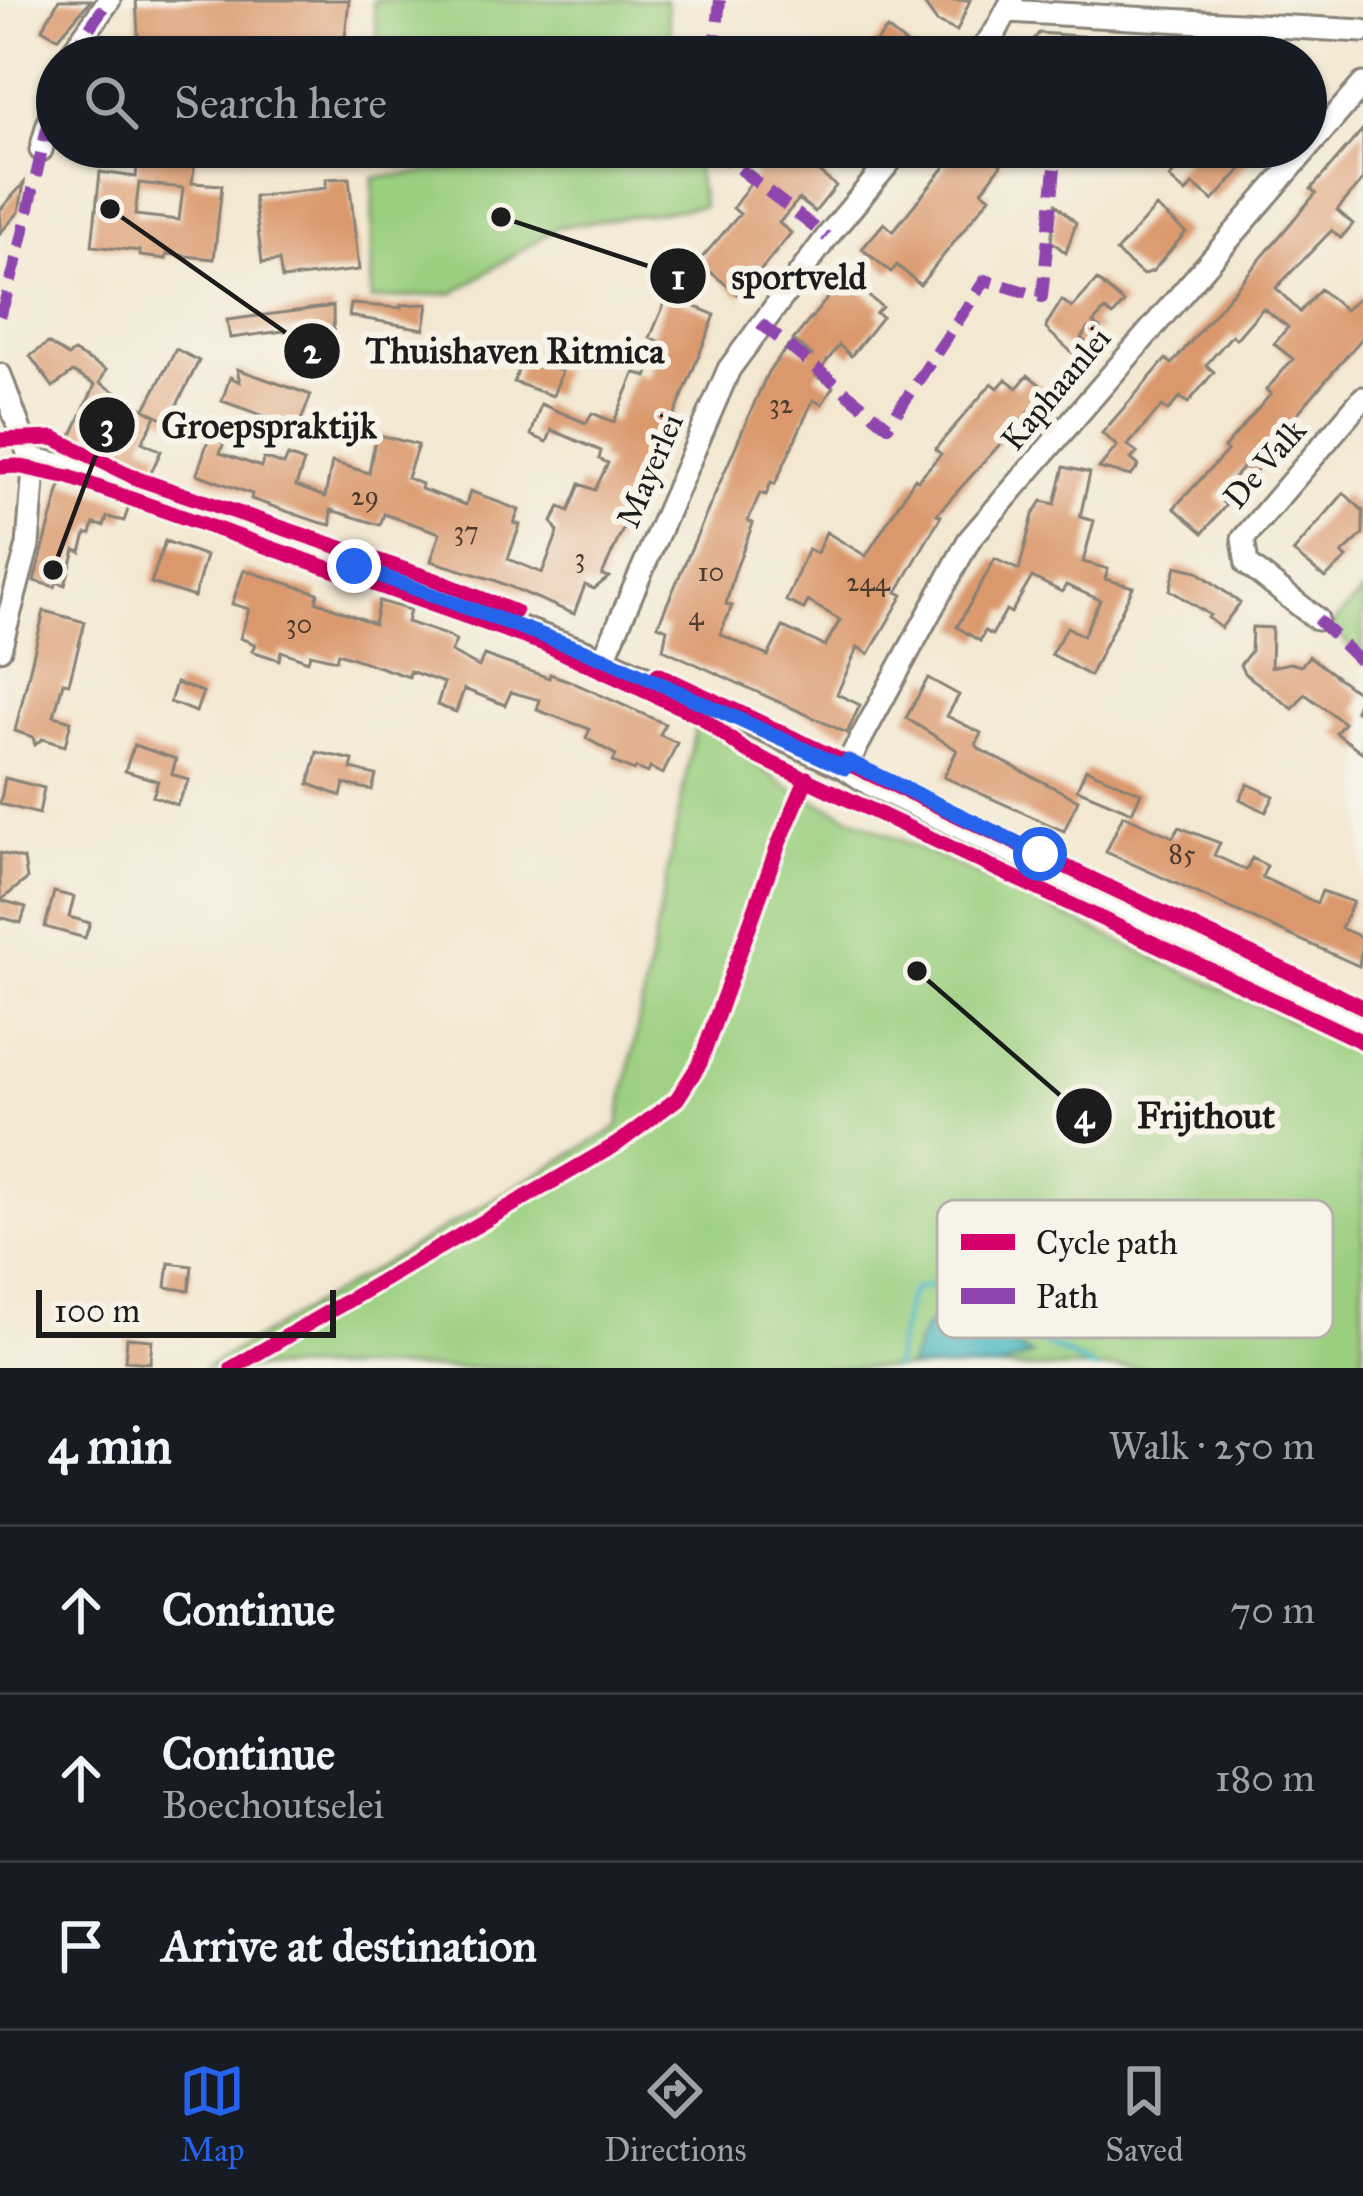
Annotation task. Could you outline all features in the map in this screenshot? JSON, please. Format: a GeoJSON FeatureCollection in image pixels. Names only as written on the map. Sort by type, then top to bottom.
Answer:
{"type":"FeatureCollection","features":[{"type":"Feature","properties":{"kind":"street"},"geometry":{"type":"LineString","coordinates":[[84,36],[109,0]]}},
{"type":"Feature","properties":{"kind":"street"},"geometry":{"type":"LineString","coordinates":[[990,36],[1010,6],[1363,32]]}},
{"type":"Feature","properties":{"kind":"street","name":"Kaphaanlei"},"geometry":{"type":"LineString","coordinates":[[1327,126],[1363,84]]}},
{"type":"Feature","properties":{"kind":"street","name":"Mayerlei"},"geometry":{"type":"LineString","coordinates":[[604,658],[729,369],[884,168]]}},
{"type":"Feature","properties":{"kind":"street","name":"Kaphaanlei"},"geometry":{"type":"LineString","coordinates":[[845,768],[969,540],[1290,168]]}},
{"type":"Feature","properties":{"kind":"street"},"geometry":{"type":"LineString","coordinates":[[0,375],[33,459],[28,545],[0,649]]}},
{"type":"Feature","properties":{"kind":"street","name":"De Valk"},"geometry":{"type":"LineString","coordinates":[[1316,619],[1247,564],[1243,539],[1363,398]]}},
{"type":"Feature","properties":{"kind":"street"},"geometry":{"type":"LineString","coordinates":[[33,459],[87,470],[604,658],[845,768],[1363,1020]]}},
{"type":"Feature","properties":{"kind":"green space"},"geometry":{"type":"Polygon","coordinates":[[[373,0],[666,0],[671,36],[377,36],[373,0]]]}},
{"type":"Feature","properties":{"kind":"green space"},"geometry":{"type":"Polygon","coordinates":[[[463,168],[697,168],[703,206],[558,227],[454,293],[371,300],[373,178],[463,168]]]}},
{"type":"Feature","properties":{"kind":"green space"},"geometry":{"type":"Polygon","coordinates":[[[1363,591],[1363,661],[1331,626],[1363,591]]]}},
{"type":"Feature","properties":{"kind":"green space"},"geometry":{"type":"Polygon","coordinates":[[[697,719],[786,787],[1363,1054],[1363,1368],[205,1368],[618,1127],[697,719]]]}},
{"type":"Feature","properties":{"kind":"water"},"geometry":{"type":"Polygon","coordinates":[[[937,1321],[937,1338],[997,1338],[1031,1355],[999,1368],[908,1368],[924,1328],[937,1321]]]}},
{"type":"Feature","properties":{"kind":"building"},"geometry":{"type":"Polygon","coordinates":[[[59,0],[91,0],[60,36],[42,29],[59,0]]]}},
{"type":"Feature","properties":{"kind":"building"},"geometry":{"type":"Polygon","coordinates":[[[136,0],[349,0],[345,36],[138,36],[136,0]]]}},
{"type":"Feature","properties":{"kind":"building"},"geometry":{"type":"Polygon","coordinates":[[[921,0],[970,0],[957,31],[937,22],[921,0]]]}},
{"type":"Feature","properties":{"kind":"building"},"geometry":{"type":"Polygon","coordinates":[[[1363,129],[1363,180],[1337,210],[1353,224],[1341,238],[1332,230],[1276,288],[1300,312],[1320,289],[1345,310],[1363,294],[1363,337],[1290,422],[1295,426],[1253,474],[1244,466],[1217,497],[1226,505],[1203,533],[1174,508],[1271,394],[1266,390],[1293,359],[1274,344],[1288,327],[1263,308],[1236,339],[1232,335],[1206,365],[1214,372],[1188,403],[1180,397],[1168,411],[1162,406],[1128,445],[1137,453],[1131,459],[1139,466],[1131,476],[1099,468],[1117,446],[1102,433],[1166,359],[1172,364],[1316,193],[1311,189],[1363,129]]]}},
{"type":"Feature","properties":{"kind":"building"},"geometry":{"type":"Polygon","coordinates":[[[137,168],[194,168],[192,183],[222,185],[214,259],[167,254],[166,259],[92,246],[100,172],[136,177],[137,168]],[[139,183],[135,215],[179,220],[183,188],[139,183]]]}},
{"type":"Feature","properties":{"kind":"building"},"geometry":{"type":"Polygon","coordinates":[[[747,168],[814,168],[836,186],[815,212],[799,199],[779,223],[791,233],[740,296],[698,262],[740,214],[733,208],[756,175],[747,168]]]}},
{"type":"Feature","properties":{"kind":"building"},"geometry":{"type":"Polygon","coordinates":[[[944,168],[999,168],[982,191],[990,197],[920,285],[897,265],[891,272],[862,249],[884,223],[893,231],[944,168]]]}},
{"type":"Feature","properties":{"kind":"building"},"geometry":{"type":"Polygon","coordinates":[[[1178,168],[1242,168],[1213,201],[1193,184],[1186,193],[1169,178],[1178,168]]]}},
{"type":"Feature","properties":{"kind":"building"},"geometry":{"type":"Polygon","coordinates":[[[349,178],[359,270],[282,279],[279,261],[262,263],[254,197],[326,188],[326,179],[349,178]]]}},
{"type":"Feature","properties":{"kind":"building"},"geometry":{"type":"Polygon","coordinates":[[[24,183],[19,212],[0,233],[0,210],[24,183]]]}},
{"type":"Feature","properties":{"kind":"building"},"geometry":{"type":"Polygon","coordinates":[[[1056,204],[1076,223],[1066,253],[1051,241],[1056,204]]]}},
{"type":"Feature","properties":{"kind":"building"},"geometry":{"type":"Polygon","coordinates":[[[1156,207],[1186,232],[1153,271],[1143,275],[1116,252],[1156,207]]]}},
{"type":"Feature","properties":{"kind":"building"},"geometry":{"type":"Polygon","coordinates":[[[845,277],[882,307],[876,313],[882,317],[851,356],[839,345],[816,376],[833,387],[822,404],[813,400],[775,484],[771,482],[766,495],[760,493],[726,604],[732,606],[720,634],[768,656],[783,627],[825,646],[840,620],[808,601],[804,609],[786,601],[808,549],[817,553],[826,532],[866,556],[915,478],[941,454],[935,449],[992,383],[998,388],[1006,379],[1017,388],[1028,375],[1048,391],[937,514],[941,516],[897,592],[903,595],[869,654],[858,647],[837,694],[860,705],[847,733],[663,649],[667,629],[658,625],[768,372],[788,346],[813,356],[793,340],[845,277]]]}},
{"type":"Feature","properties":{"kind":"building"},"geometry":{"type":"Polygon","coordinates":[[[1097,280],[1124,303],[1113,316],[1105,310],[1093,323],[1100,328],[1098,332],[1089,328],[1081,338],[1088,345],[1077,357],[1046,329],[1047,324],[1062,300],[1072,308],[1097,280]]]}},
{"type":"Feature","properties":{"kind":"building"},"geometry":{"type":"Polygon","coordinates":[[[668,295],[715,315],[602,575],[609,577],[594,589],[585,585],[574,614],[494,580],[431,561],[440,533],[384,514],[380,525],[331,510],[331,525],[318,522],[197,474],[209,437],[224,442],[220,453],[261,467],[264,458],[284,465],[288,456],[304,462],[296,486],[325,497],[332,462],[369,473],[376,434],[418,445],[407,478],[422,484],[421,489],[466,505],[470,491],[519,510],[514,523],[520,525],[508,559],[542,573],[558,532],[552,522],[560,507],[569,511],[580,484],[595,490],[608,463],[599,459],[601,451],[552,430],[547,442],[531,435],[541,404],[586,423],[592,413],[614,422],[635,372],[647,377],[661,342],[650,338],[668,295]]]}},
{"type":"Feature","properties":{"kind":"building"},"geometry":{"type":"Polygon","coordinates":[[[351,304],[401,308],[428,304],[424,329],[349,316],[351,304]]]}},
{"type":"Feature","properties":{"kind":"building"},"geometry":{"type":"Polygon","coordinates":[[[333,306],[334,358],[315,359],[315,327],[230,338],[227,320],[333,306]]]}},
{"type":"Feature","properties":{"kind":"building"},"geometry":{"type":"Polygon","coordinates":[[[48,343],[106,370],[100,383],[145,409],[176,349],[199,361],[169,421],[146,410],[156,416],[142,442],[161,451],[149,477],[71,437],[95,385],[73,372],[53,387],[30,356],[48,343]]]}},
{"type":"Feature","properties":{"kind":"building"},"geometry":{"type":"Polygon","coordinates":[[[523,357],[562,371],[553,396],[514,382],[523,357]]]}},
{"type":"Feature","properties":{"kind":"building"},"geometry":{"type":"Polygon","coordinates":[[[237,369],[311,395],[298,428],[222,401],[230,377],[240,382],[237,369]]]}},
{"type":"Feature","properties":{"kind":"building"},"geometry":{"type":"Polygon","coordinates":[[[1064,467],[1090,473],[1080,517],[1094,521],[1083,562],[1108,569],[1105,579],[1133,587],[1090,676],[1051,654],[1067,627],[1083,636],[1100,600],[1066,585],[1062,592],[1032,577],[1011,613],[1006,610],[992,635],[985,631],[980,641],[957,627],[995,559],[1019,570],[1033,515],[1042,501],[1055,504],[1064,467]]]}},
{"type":"Feature","properties":{"kind":"building"},"geometry":{"type":"Polygon","coordinates":[[[62,481],[130,504],[124,521],[107,517],[104,526],[94,524],[81,552],[75,550],[65,585],[57,582],[55,587],[34,581],[62,481]]]}},
{"type":"Feature","properties":{"kind":"building"},"geometry":{"type":"Polygon","coordinates":[[[1344,493],[1363,511],[1363,534],[1325,578],[1293,552],[1344,493]]]}},
{"type":"Feature","properties":{"kind":"building"},"geometry":{"type":"Polygon","coordinates":[[[165,541],[206,556],[194,597],[151,583],[165,541]]]}},
{"type":"Feature","properties":{"kind":"building"},"geometry":{"type":"Polygon","coordinates":[[[1176,566],[1197,571],[1240,603],[1221,628],[1210,615],[1170,590],[1176,566]]]}},
{"type":"Feature","properties":{"kind":"building"},"geometry":{"type":"Polygon","coordinates":[[[244,570],[318,593],[316,601],[374,624],[379,601],[410,610],[407,622],[449,636],[456,641],[451,652],[479,667],[484,655],[567,680],[665,724],[660,735],[677,743],[663,774],[650,768],[648,773],[634,771],[613,762],[616,755],[586,738],[590,729],[537,710],[540,700],[511,692],[505,705],[464,689],[456,712],[437,705],[444,683],[410,671],[409,677],[338,653],[336,660],[310,654],[308,661],[281,651],[279,660],[252,651],[255,644],[240,638],[249,609],[232,604],[244,570]]]}},
{"type":"Feature","properties":{"kind":"building"},"geometry":{"type":"Polygon","coordinates":[[[44,611],[85,622],[69,683],[63,682],[54,716],[71,721],[65,746],[42,739],[35,745],[33,737],[15,731],[44,611]]]}},
{"type":"Feature","properties":{"kind":"building"},"geometry":{"type":"Polygon","coordinates":[[[1252,627],[1272,628],[1271,667],[1301,666],[1309,656],[1361,695],[1355,710],[1363,716],[1363,753],[1336,733],[1344,723],[1305,694],[1293,709],[1244,673],[1240,665],[1251,651],[1252,627]]]}},
{"type":"Feature","properties":{"kind":"building"},"geometry":{"type":"Polygon","coordinates":[[[928,678],[959,695],[947,716],[981,733],[976,745],[981,750],[1078,800],[1064,831],[944,777],[957,750],[906,718],[928,678]]]}},
{"type":"Feature","properties":{"kind":"building"},"geometry":{"type":"Polygon","coordinates":[[[176,683],[203,692],[196,712],[170,702],[176,683]]]}},
{"type":"Feature","properties":{"kind":"building"},"geometry":{"type":"Polygon","coordinates":[[[134,745],[176,759],[172,774],[189,780],[177,805],[153,796],[158,781],[125,771],[134,745]]]}},
{"type":"Feature","properties":{"kind":"building"},"geometry":{"type":"Polygon","coordinates":[[[317,752],[353,760],[351,769],[376,775],[372,790],[344,784],[341,796],[309,784],[317,752]]]}},
{"type":"Feature","properties":{"kind":"building"},"geometry":{"type":"Polygon","coordinates":[[[1086,769],[1141,793],[1132,812],[1077,789],[1086,769]]]}},
{"type":"Feature","properties":{"kind":"building"},"geometry":{"type":"Polygon","coordinates":[[[5,778],[44,788],[39,814],[0,804],[5,778]]]}},
{"type":"Feature","properties":{"kind":"building"},"geometry":{"type":"Polygon","coordinates":[[[1248,784],[1274,796],[1266,812],[1240,799],[1248,784]]]}},
{"type":"Feature","properties":{"kind":"building"},"geometry":{"type":"Polygon","coordinates":[[[1123,815],[1173,837],[1179,827],[1220,843],[1214,855],[1246,870],[1252,858],[1267,866],[1262,877],[1317,903],[1322,891],[1353,902],[1341,928],[1363,938],[1359,966],[1106,852],[1123,815]]]}},
{"type":"Feature","properties":{"kind":"building"},"geometry":{"type":"Polygon","coordinates":[[[0,853],[24,859],[27,879],[1,900],[26,907],[21,923],[0,917],[0,853]]]}},
{"type":"Feature","properties":{"kind":"building"},"geometry":{"type":"Polygon","coordinates":[[[54,892],[74,897],[69,917],[90,923],[85,938],[45,927],[54,892]]]}},
{"type":"Feature","properties":{"kind":"building"},"geometry":{"type":"Polygon","coordinates":[[[169,1263],[192,1266],[189,1291],[166,1287],[169,1263]]]}},
{"type":"Feature","properties":{"kind":"building"},"geometry":{"type":"Polygon","coordinates":[[[127,1338],[152,1340],[150,1363],[125,1361],[127,1338]]]}},
{"type":"Feature","properties":{"kind":"waterway"},"geometry":{"type":"LineString","coordinates":[[893,1368],[908,1299],[914,1289],[937,1289]]}},
{"type":"Feature","properties":{"kind":"waterway"},"geometry":{"type":"LineString","coordinates":[[1035,1338],[1094,1368]]}},
{"type":"Feature","properties":{"kind":"marked path"},"geometry":{"type":"LineString","coordinates":[[84,36],[109,0]]}},
{"type":"Feature","properties":{"kind":"marked path"},"geometry":{"type":"LineString","coordinates":[[716,36],[720,0]]}},
{"type":"Feature","properties":{"kind":"marked path"},"geometry":{"type":"LineString","coordinates":[[0,316],[38,168]]}},
{"type":"Feature","properties":{"kind":"marked path"},"geometry":{"type":"LineString","coordinates":[[738,168],[827,237]]}},
{"type":"Feature","properties":{"kind":"marked path"},"geometry":{"type":"LineString","coordinates":[[760,323],[888,426],[985,280],[1042,297],[1055,168]]}},
{"type":"Feature","properties":{"kind":"marked path"},"geometry":{"type":"LineString","coordinates":[[1317,619],[1363,664]]}},
{"type":"Feature","properties":{"kind":"cycle path"},"geometry":{"type":"LineString","coordinates":[[0,440],[54,438],[138,479],[433,579],[515,612]]}},
{"type":"Feature","properties":{"kind":"cycle path"},"geometry":{"type":"LineString","coordinates":[[0,467],[69,477],[544,644],[701,717],[746,751],[1363,1042]]}},
{"type":"Feature","properties":{"kind":"cycle path"},"geometry":{"type":"LineString","coordinates":[[658,674],[1363,1007]]}},
{"type":"Feature","properties":{"kind":"cycle path"},"geometry":{"type":"LineString","coordinates":[[232,1368],[617,1144],[677,1099],[700,1063],[807,778]]}},
{"type":"Feature","properties":{"kind":"place","name":"Thuishaven Ritmica"},"geometry":{"type":"Point","coordinates":[110,209]}},
{"type":"Feature","properties":{"kind":"place","name":"sportveld"},"geometry":{"type":"Point","coordinates":[501,217]}},
{"type":"Feature","properties":{"kind":"place","name":"Groepspraktijk"},"geometry":{"type":"Point","coordinates":[53,570]}},
{"type":"Feature","properties":{"kind":"place","name":"Frijthout"},"geometry":{"type":"Point","coordinates":[917,971]}},
{"type":"Feature","properties":{"kind":"route"},"geometry":{"type":"LineString","coordinates":[[354,566],[604,658],[845,768],[848,761],[1040,854]]}}]}
